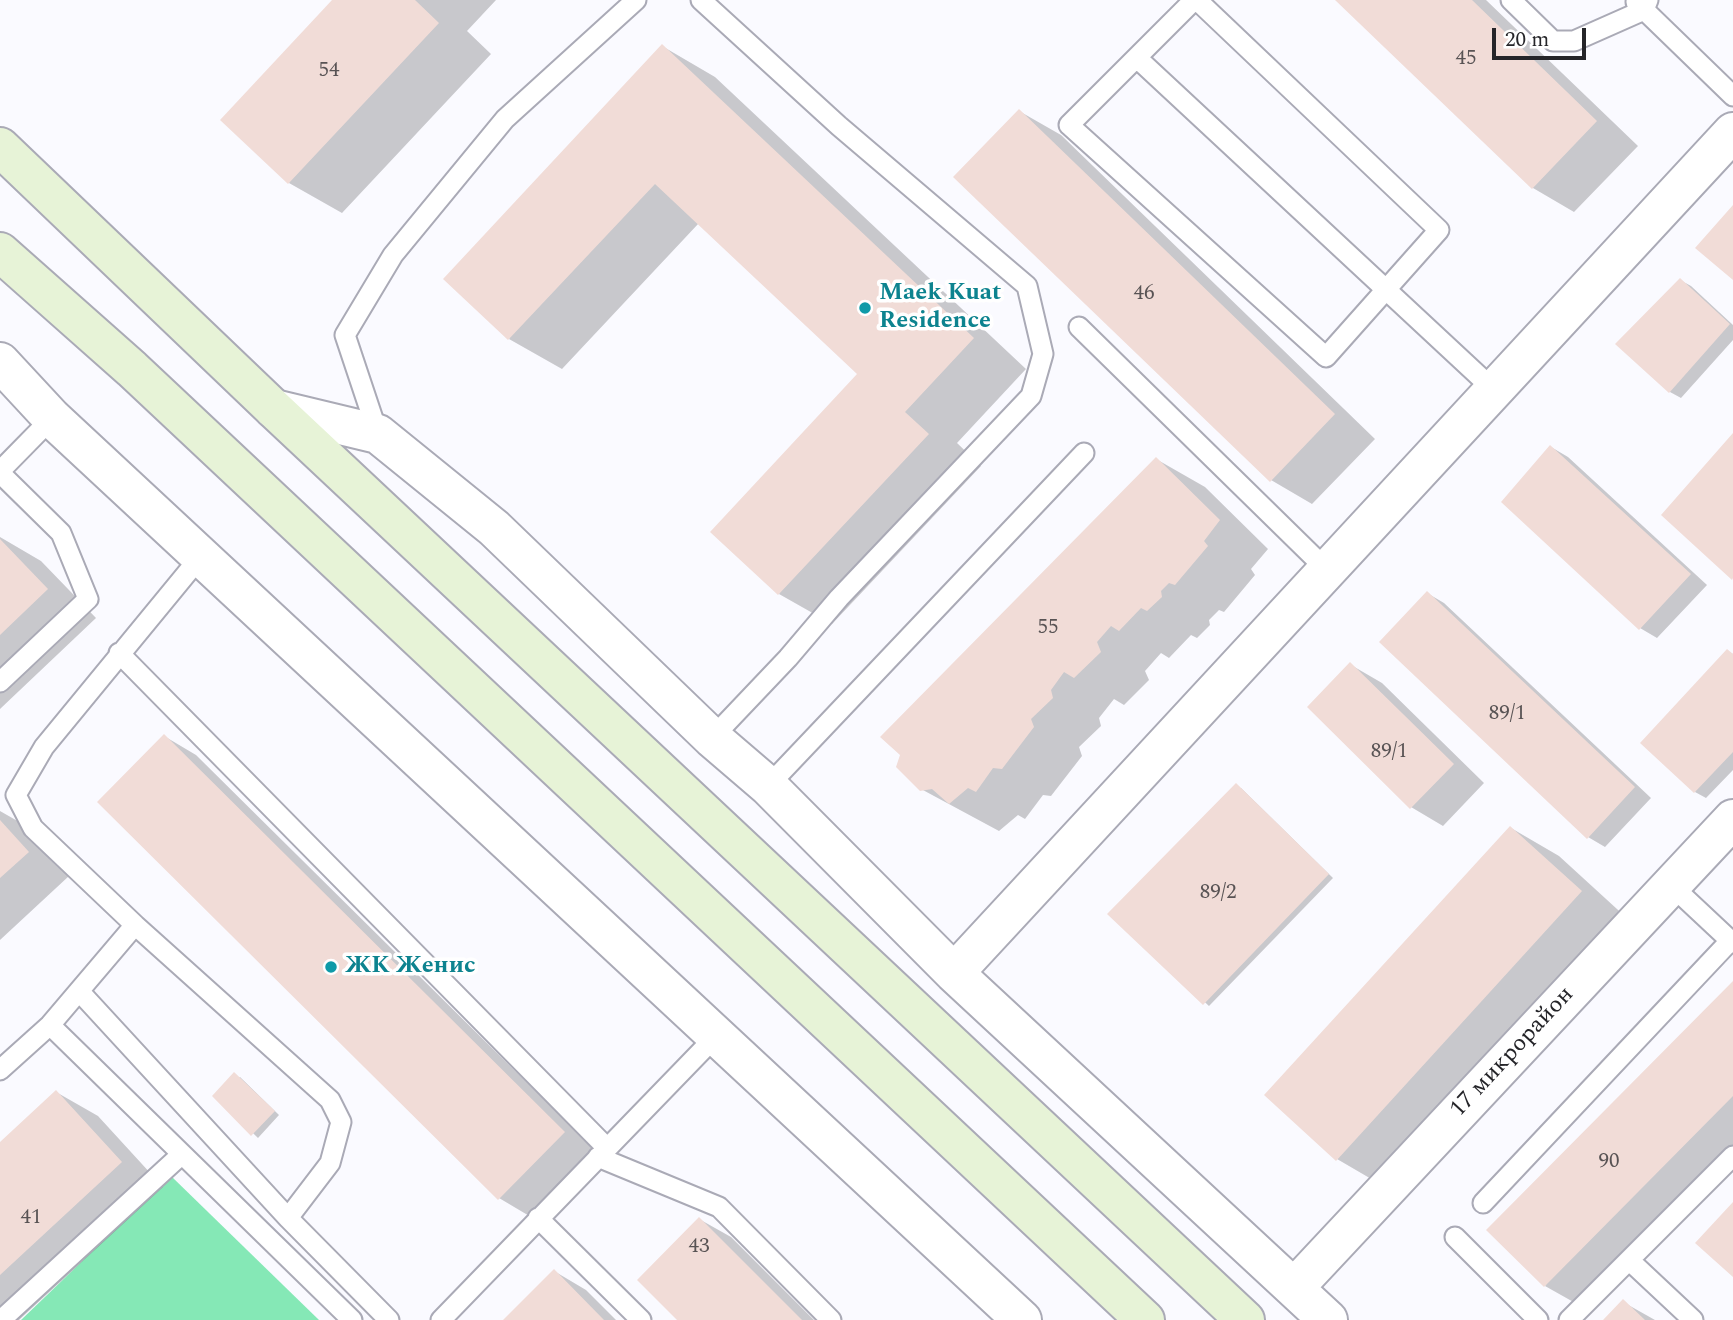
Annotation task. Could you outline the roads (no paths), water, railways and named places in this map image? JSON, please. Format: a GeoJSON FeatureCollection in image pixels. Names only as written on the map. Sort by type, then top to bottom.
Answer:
{"type":"FeatureCollection","features":[{"type":"Feature","properties":{"kind":"main road"},"geometry":{"type":"LineString","coordinates":[[0,147],[274,409],[1245,1320]]}},
{"type":"Feature","properties":{"kind":"main road"},"geometry":{"type":"LineString","coordinates":[[0,252],[132,369],[1145,1320]]}},
{"type":"Feature","properties":{"kind":"street"},"geometry":{"type":"LineString","coordinates":[[954,973],[1733,132]]}},
{"type":"Feature","properties":{"kind":"street"},"geometry":{"type":"LineString","coordinates":[[0,362],[52,418],[1023,1320]]}},
{"type":"Feature","properties":{"kind":"street"},"geometry":{"type":"LineString","coordinates":[[274,409],[378,434],[494,528],[712,738],[768,786],[954,973],[1328,1320]]}},
{"type":"Feature","properties":{"kind":"street","name":"17 микрорайон"},"geometry":{"type":"LineString","coordinates":[[1294,1288],[1733,819]]}},
{"type":"Feature","properties":{"kind":"lane"},"geometry":{"type":"LineString","coordinates":[[378,434],[345,335],[372,289],[393,255],[505,119],[636,0]]}},
{"type":"Feature","properties":{"kind":"lane"},"geometry":{"type":"LineString","coordinates":[[701,0],[839,126],[1027,286],[1043,354],[1031,396],[838,598],[788,658],[712,738]]}},
{"type":"Feature","properties":{"kind":"lane"},"geometry":{"type":"LineString","coordinates":[[1195,0],[1439,229],[1326,357],[1069,125],[1137,58],[1195,0]]}},
{"type":"Feature","properties":{"kind":"lane"},"geometry":{"type":"LineString","coordinates":[[1511,0],[1553,41],[1574,41],[1642,4],[1733,96]]}},
{"type":"Feature","properties":{"kind":"lane"},"geometry":{"type":"LineString","coordinates":[[1137,58],[1494,390]]}},
{"type":"Feature","properties":{"kind":"lane"},"geometry":{"type":"LineString","coordinates":[[1079,327],[1327,570]]}},
{"type":"Feature","properties":{"kind":"lane"},"geometry":{"type":"LineString","coordinates":[[0,682],[88,599],[61,533],[0,472],[52,418]]}},
{"type":"Feature","properties":{"kind":"lane"},"geometry":{"type":"LineString","coordinates":[[768,786],[1084,453]]}},
{"type":"Feature","properties":{"kind":"lane"},"geometry":{"type":"LineString","coordinates":[[201,556],[44,747],[16,795],[33,828],[135,925],[330,1100],[341,1122],[330,1163],[288,1218]]}},
{"type":"Feature","properties":{"kind":"lane"},"geometry":{"type":"LineString","coordinates":[[119,653],[602,1153],[719,1207],[831,1320]]}},
{"type":"Feature","properties":{"kind":"lane"},"geometry":{"type":"LineString","coordinates":[[1483,1203],[1732,942],[1671,885]]}},
{"type":"Feature","properties":{"kind":"lane"},"geometry":{"type":"LineString","coordinates":[[0,1070],[50,1025],[135,925]]}},
{"type":"Feature","properties":{"kind":"lane"},"geometry":{"type":"LineString","coordinates":[[79,992],[288,1218],[389,1320]]}},
{"type":"Feature","properties":{"kind":"lane"},"geometry":{"type":"LineString","coordinates":[[50,1025],[352,1320]]}},
{"type":"Feature","properties":{"kind":"lane"},"geometry":{"type":"LineString","coordinates":[[441,1320],[717,1035]]}},
{"type":"Feature","properties":{"kind":"lane"},"geometry":{"type":"LineString","coordinates":[[1,1320],[182,1154]]}},
{"type":"Feature","properties":{"kind":"lane"},"geometry":{"type":"LineString","coordinates":[[1569,1320],[1733,1156]]}},
{"type":"Feature","properties":{"kind":"lane"},"geometry":{"type":"LineString","coordinates":[[538,1218],[641,1320]]}},
{"type":"Feature","properties":{"kind":"lane"},"geometry":{"type":"LineString","coordinates":[[1455,1237],[1538,1320]]}},
{"type":"Feature","properties":{"kind":"lane"},"geometry":{"type":"LineString","coordinates":[[1629,1260],[1693,1320]]}},
{"type":"Feature","properties":{"kind":"place","name":"Maek Kuat Residence"},"geometry":{"type":"Point","coordinates":[865,308]}},
{"type":"Feature","properties":{"kind":"place","name":"ЖК Женис"},"geometry":{"type":"Point","coordinates":[331,967]}}]}
